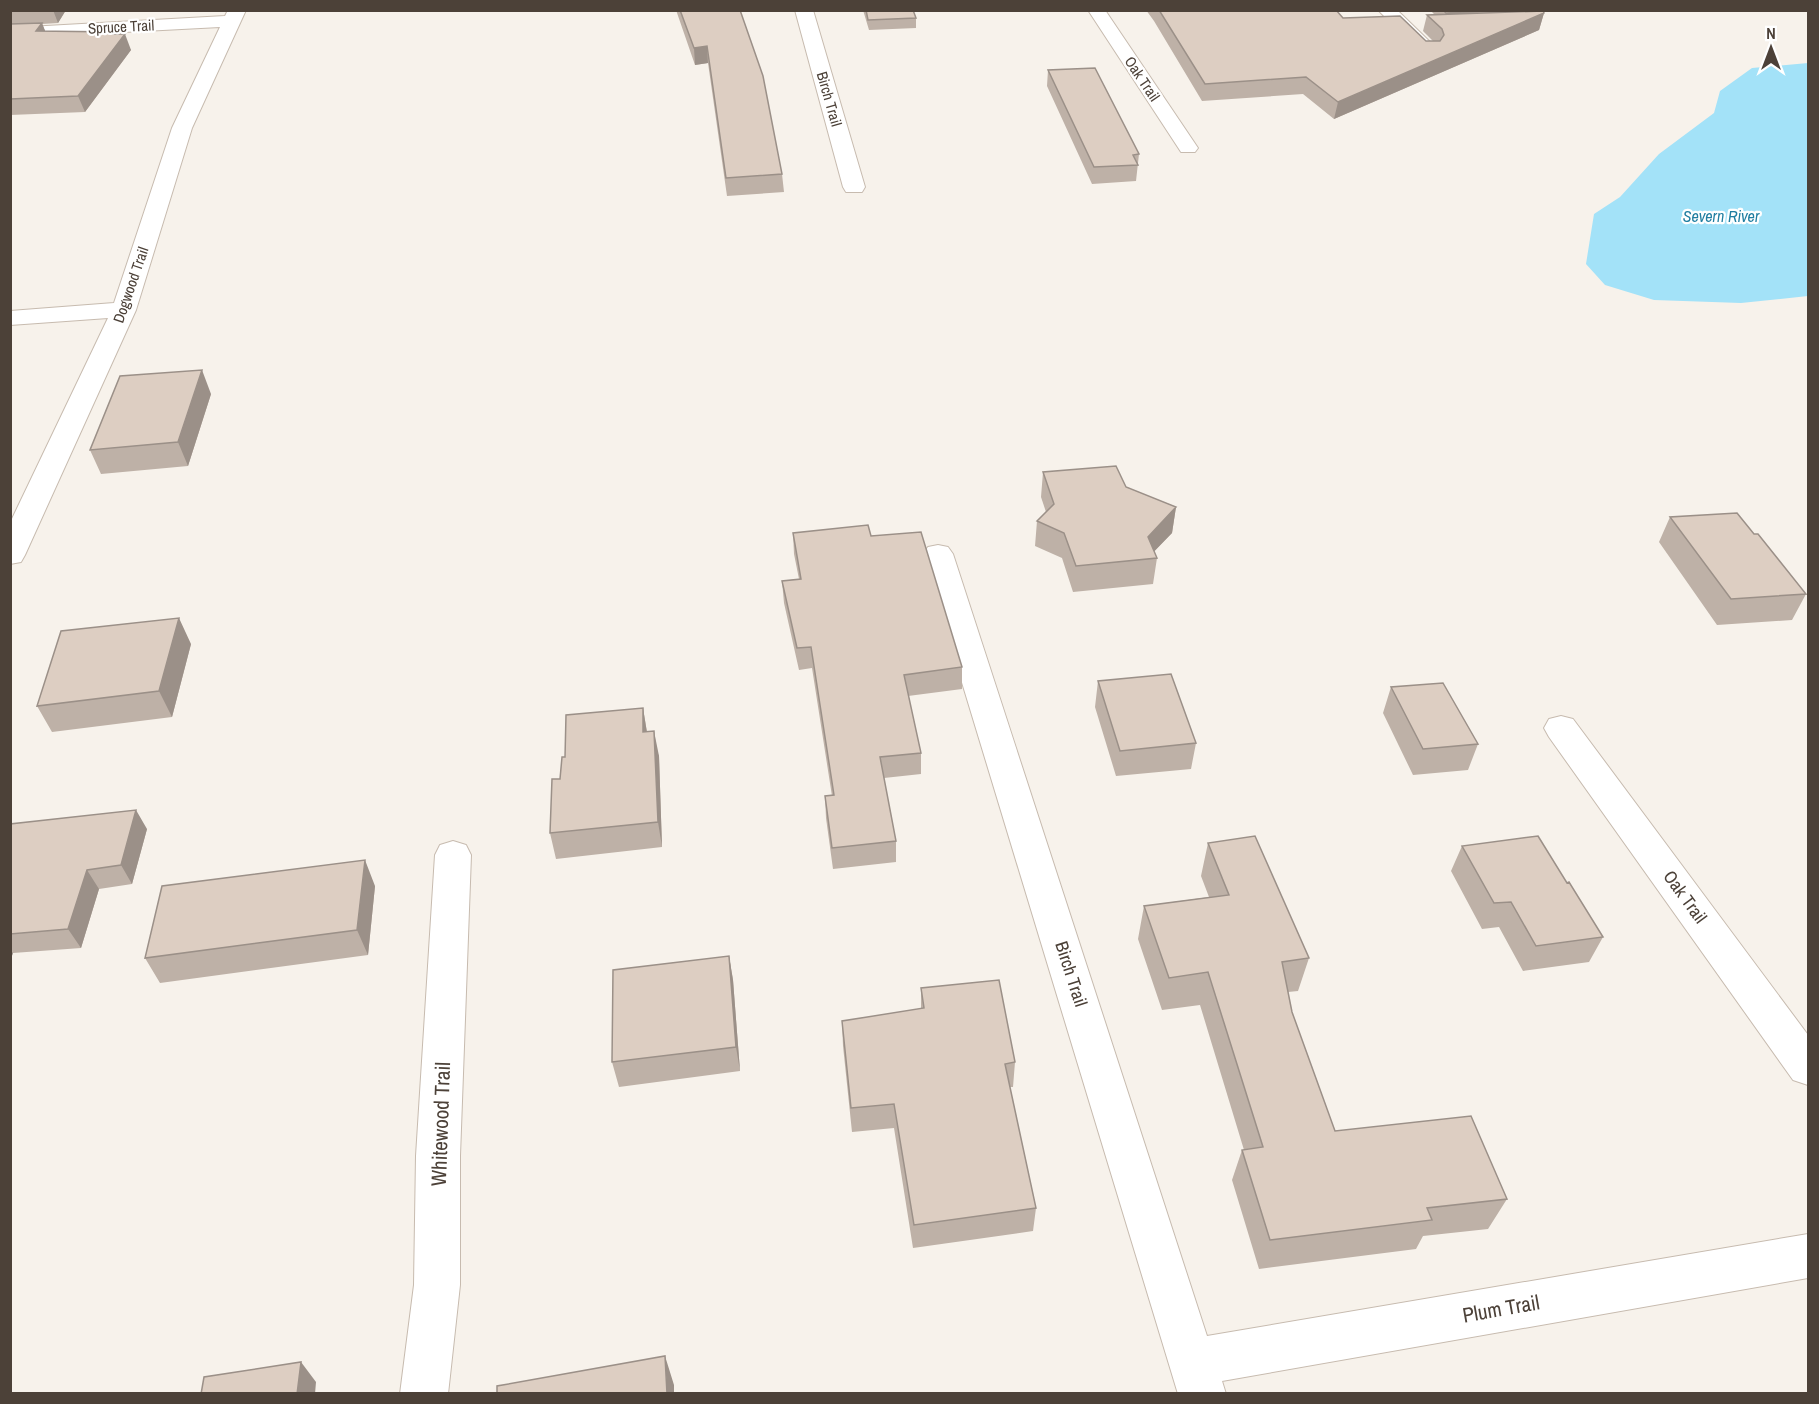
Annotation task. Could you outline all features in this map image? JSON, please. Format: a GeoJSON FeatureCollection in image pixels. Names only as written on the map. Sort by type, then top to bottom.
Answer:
{"type":"FeatureCollection","features":[{"type":"Feature","properties":{"kind":"street","name":"Birch Trail"},"geometry":{"type":"LineString","coordinates":[[804,10],[854,187]]}},
{"type":"Feature","properties":{"kind":"street","name":"Oak Trail"},"geometry":{"type":"LineString","coordinates":[[1096,10],[1188,148]]}},
{"type":"Feature","properties":{"kind":"street"},"geometry":{"type":"LineString","coordinates":[[1386,10],[1429,51]]}},
{"type":"Feature","properties":{"kind":"street","name":"Spruce Trail"},"geometry":{"type":"LineString","coordinates":[[10,33],[234,16]]}},
{"type":"Feature","properties":{"kind":"street","name":"Dogwood Trail"},"geometry":{"type":"LineString","coordinates":[[10,555],[124,310],[182,128],[234,16]]}},
{"type":"Feature","properties":{"kind":"street"},"geometry":{"type":"LineString","coordinates":[[10,318],[124,310]]}},
{"type":"Feature","properties":{"kind":"street","name":"Birch Trail"},"geometry":{"type":"LineString","coordinates":[[938,554],[1198,1378]]}},
{"type":"Feature","properties":{"kind":"street","name":"Oak Trail"},"geometry":{"type":"LineString","coordinates":[[1561,728],[1809,1067]]}},
{"type":"Feature","properties":{"kind":"street","name":"Whitewood Trail"},"geometry":{"type":"LineString","coordinates":[[424,1394],[437,1285],[438,1156],[453,855]]}},
{"type":"Feature","properties":{"kind":"street","name":"Plum Trail"},"geometry":{"type":"LineString","coordinates":[[1198,1378],[1809,1256]]}},
{"type":"Feature","properties":{"kind":"water","name":"Severn River"},"geometry":{"type":"Polygon","coordinates":[[[1808,63],[1808,296],[1741,303],[1654,300],[1605,285],[1586,264],[1594,214],[1620,197],[1659,154],[1714,113],[1720,91],[1752,68],[1808,63]]]}},
{"type":"Feature","properties":{"kind":"building"},"geometry":{"type":"Polygon","coordinates":[[[680,10],[740,10],[763,76],[782,174],[726,178],[707,46],[694,48],[680,10]]]}},
{"type":"Feature","properties":{"kind":"building"},"geometry":{"type":"Polygon","coordinates":[[[866,10],[913,10],[916,18],[868,20],[866,10]]]}},
{"type":"Feature","properties":{"kind":"building"},"geometry":{"type":"Polygon","coordinates":[[[1159,10],[1336,10],[1343,18],[1400,16],[1426,41],[1440,41],[1444,35],[1442,29],[1427,15],[1543,11],[1544,13],[1338,102],[1306,77],[1205,84],[1159,10]]]}},
{"type":"Feature","properties":{"kind":"building"},"geometry":{"type":"Polygon","coordinates":[[[1443,10],[1504,10],[1446,13],[1443,10]]]}},
{"type":"Feature","properties":{"kind":"building"},"geometry":{"type":"Polygon","coordinates":[[[42,23],[36,31],[125,34],[78,96],[10,99],[10,24],[42,23]]]}},
{"type":"Feature","properties":{"kind":"building"},"geometry":{"type":"Polygon","coordinates":[[[1095,68],[1139,154],[1133,155],[1138,165],[1094,167],[1048,70],[1095,68]]]}},
{"type":"Feature","properties":{"kind":"building"},"geometry":{"type":"Polygon","coordinates":[[[202,370],[178,442],[90,450],[120,376],[202,370]]]}},
{"type":"Feature","properties":{"kind":"building"},"geometry":{"type":"Polygon","coordinates":[[[1116,466],[1126,487],[1176,507],[1148,537],[1157,558],[1076,566],[1064,533],[1037,521],[1054,504],[1043,472],[1116,466]]]}},
{"type":"Feature","properties":{"kind":"building"},"geometry":{"type":"Polygon","coordinates":[[[1737,513],[1754,534],[1758,534],[1806,594],[1731,599],[1670,517],[1737,513]]]}},
{"type":"Feature","properties":{"kind":"building"},"geometry":{"type":"Polygon","coordinates":[[[868,525],[871,536],[921,532],[962,667],[904,675],[921,753],[880,757],[896,841],[832,848],[825,796],[834,795],[811,647],[797,648],[782,581],[801,579],[793,533],[868,525]]]}},
{"type":"Feature","properties":{"kind":"building"},"geometry":{"type":"Polygon","coordinates":[[[179,618],[159,691],[37,706],[61,631],[179,618]]]}},
{"type":"Feature","properties":{"kind":"building"},"geometry":{"type":"Polygon","coordinates":[[[1171,674],[1196,743],[1120,751],[1098,681],[1171,674]]]}},
{"type":"Feature","properties":{"kind":"building"},"geometry":{"type":"Polygon","coordinates":[[[1443,683],[1478,744],[1423,749],[1391,687],[1443,683]]]}},
{"type":"Feature","properties":{"kind":"building"},"geometry":{"type":"Polygon","coordinates":[[[643,708],[643,732],[654,731],[658,822],[550,833],[552,779],[560,779],[562,757],[565,757],[566,715],[643,708]]]}},
{"type":"Feature","properties":{"kind":"building"},"geometry":{"type":"Polygon","coordinates":[[[136,810],[121,865],[87,870],[68,929],[10,934],[10,824],[136,810]]]}},
{"type":"Feature","properties":{"kind":"building"},"geometry":{"type":"Polygon","coordinates":[[[1255,836],[1309,958],[1282,962],[1292,1012],[1335,1131],[1471,1116],[1507,1199],[1427,1208],[1432,1220],[1270,1240],[1242,1150],[1263,1147],[1208,972],[1169,978],[1144,906],[1229,895],[1208,843],[1255,836]]]}},
{"type":"Feature","properties":{"kind":"building"},"geometry":{"type":"Polygon","coordinates":[[[1538,836],[1603,937],[1536,946],[1511,902],[1494,903],[1462,846],[1538,836]]]}},
{"type":"Feature","properties":{"kind":"building"},"geometry":{"type":"Polygon","coordinates":[[[365,860],[357,930],[145,958],[162,886],[365,860]]]}},
{"type":"Feature","properties":{"kind":"building"},"geometry":{"type":"Polygon","coordinates":[[[729,956],[736,1047],[612,1062],[613,970],[729,956]]]}},
{"type":"Feature","properties":{"kind":"building"},"geometry":{"type":"Polygon","coordinates":[[[999,980],[1015,1062],[1005,1064],[1036,1208],[914,1225],[894,1104],[851,1108],[842,1021],[924,1008],[921,988],[999,980]]]}},
{"type":"Feature","properties":{"kind":"building"},"geometry":{"type":"Polygon","coordinates":[[[665,1356],[667,1394],[497,1394],[497,1386],[665,1356]]]}},
{"type":"Feature","properties":{"kind":"building"},"geometry":{"type":"Polygon","coordinates":[[[301,1362],[297,1394],[201,1394],[204,1377],[301,1362]]]}}]}
